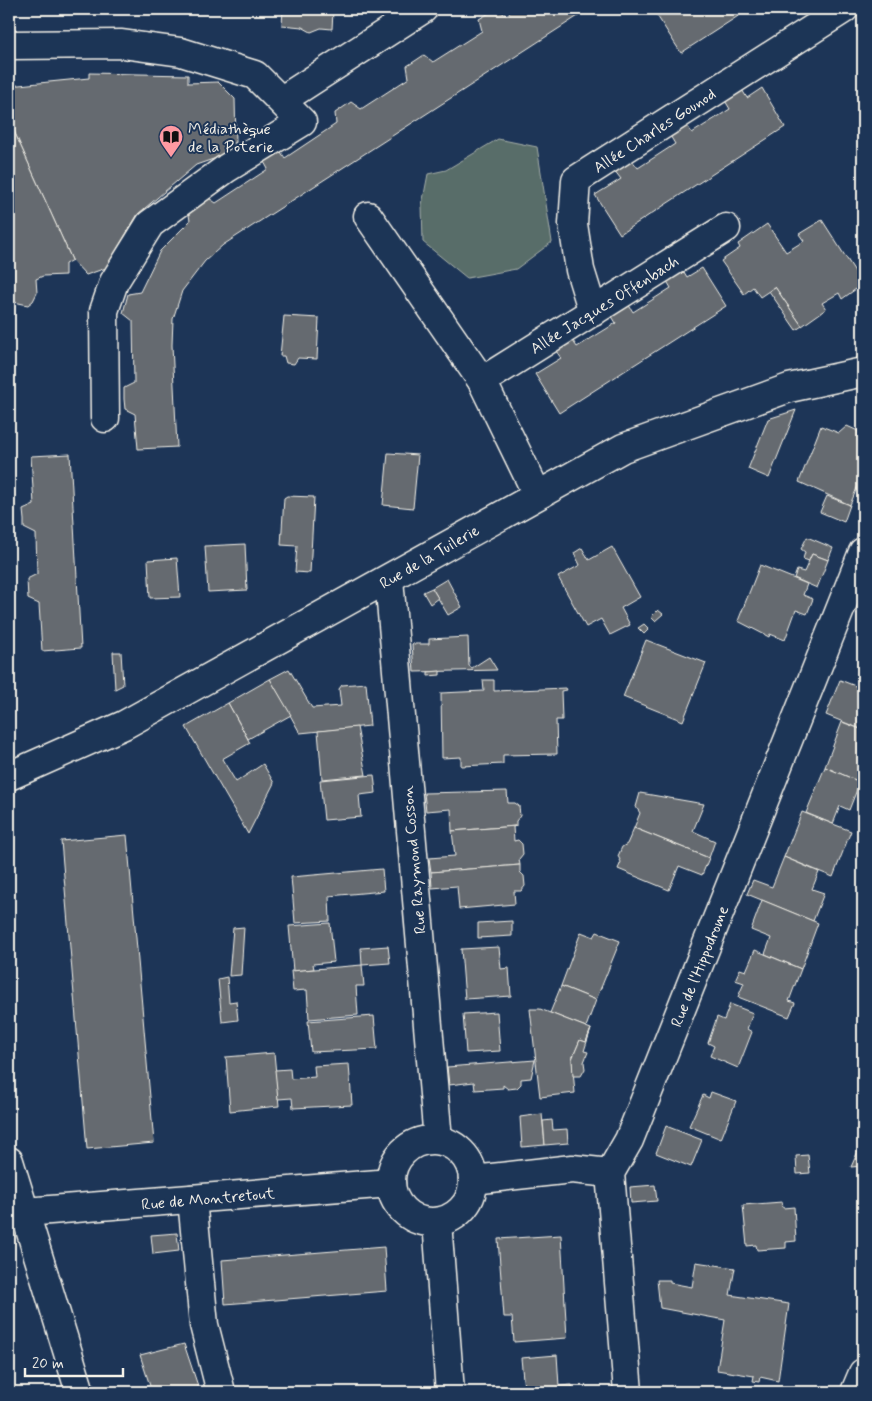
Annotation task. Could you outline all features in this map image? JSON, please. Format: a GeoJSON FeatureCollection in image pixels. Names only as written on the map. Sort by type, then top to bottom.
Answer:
{"type":"FeatureCollection","features":[{"type":"Feature","properties":{"kind":"street"},"geometry":{"type":"LineString","coordinates":[[282,100],[423,9]]}},
{"type":"Feature","properties":{"kind":"street","name":"Allée Charles Gounod"},"geometry":{"type":"LineString","coordinates":[[592,312],[580,270],[573,224],[576,180],[844,9]]}},
{"type":"Feature","properties":{"kind":"street"},"geometry":{"type":"LineString","coordinates":[[9,45],[122,44],[181,52],[255,75],[302,122],[227,168],[150,224],[114,282],[104,311],[105,418]]}},
{"type":"Feature","properties":{"kind":"street"},"geometry":{"type":"LineString","coordinates":[[368,216],[482,381],[536,494]]}},
{"type":"Feature","properties":{"kind":"street","name":"Allée Jacques Offenbach"},"geometry":{"type":"LineString","coordinates":[[482,381],[726,228]]}},
{"type":"Feature","properties":{"kind":"street","name":"Rue de la Tuilerie"},"geometry":{"type":"LineString","coordinates":[[9,776],[124,725],[389,579],[536,494],[623,448],[789,388],[863,372]]}},
{"type":"Feature","properties":{"kind":"street","name":"Rue de l'Hippodrome"},"geometry":{"type":"LineString","coordinates":[[610,1173],[629,1140],[863,552]]}},
{"type":"Feature","properties":{"kind":"street","name":"Rue Raymond Cosson"},"geometry":{"type":"LineString","coordinates":[[389,579],[438,1140]]}},
{"type":"Feature","properties":{"kind":"street"},"geometry":{"type":"LineString","coordinates":[[438,1140],[449,1143],[463,1154],[472,1168],[473,1180],[467,1202],[454,1215],[437,1222],[412,1216],[402,1208],[394,1196],[391,1183],[392,1171],[405,1151],[414,1144],[438,1140]]}},
{"type":"Feature","properties":{"kind":"street"},"geometry":{"type":"LineString","coordinates":[[9,1161],[80,1392]]}},
{"type":"Feature","properties":{"kind":"street"},"geometry":{"type":"LineString","coordinates":[[473,1180],[572,1169],[610,1173],[628,1392]]}},
{"type":"Feature","properties":{"kind":"street","name":"Rue de Montretout"},"geometry":{"type":"LineString","coordinates":[[26,1212],[391,1183]]}},
{"type":"Feature","properties":{"kind":"street"},"geometry":{"type":"LineString","coordinates":[[192,1199],[204,1325],[221,1392]]}},
{"type":"Feature","properties":{"kind":"street"},"geometry":{"type":"LineString","coordinates":[[437,1222],[450,1392]]}},
{"type":"Feature","properties":{"kind":"green space"},"geometry":{"type":"Polygon","coordinates":[[[498,139],[537,147],[552,242],[516,269],[467,278],[423,242],[422,205],[428,174],[446,170],[498,139]]]}},
{"type":"Feature","properties":{"kind":"building"},"geometry":{"type":"Polygon","coordinates":[[[283,9],[323,9],[333,11],[332,29],[321,28],[311,32],[302,27],[282,25],[283,9]]]}},
{"type":"Feature","properties":{"kind":"building"},"geometry":{"type":"Polygon","coordinates":[[[496,9],[506,15],[515,9],[589,9],[223,245],[205,261],[182,291],[173,319],[172,345],[177,447],[138,449],[135,414],[125,409],[124,399],[124,388],[134,383],[133,321],[123,313],[128,294],[140,292],[160,251],[190,221],[188,208],[206,196],[216,203],[268,169],[263,160],[279,149],[285,158],[336,124],[335,113],[351,102],[361,109],[409,78],[407,66],[424,55],[433,62],[482,31],[479,19],[496,9]]]}},
{"type":"Feature","properties":{"kind":"building"},"geometry":{"type":"Polygon","coordinates":[[[664,9],[749,9],[681,53],[656,14],[664,9]]]}},
{"type":"Feature","properties":{"kind":"building"},"geometry":{"type":"Polygon","coordinates":[[[89,73],[188,75],[188,83],[218,82],[235,99],[236,143],[224,143],[225,155],[196,165],[138,214],[106,268],[86,275],[72,260],[9,120],[9,86],[89,78],[89,73]]]}},
{"type":"Feature","properties":{"kind":"building"},"geometry":{"type":"Polygon","coordinates":[[[741,88],[747,98],[762,88],[785,127],[620,234],[595,195],[621,179],[614,170],[631,159],[638,168],[675,144],[669,134],[686,124],[692,133],[730,109],[724,99],[741,88]]]}},
{"type":"Feature","properties":{"kind":"building"},"geometry":{"type":"Polygon","coordinates":[[[9,120],[72,260],[65,264],[65,275],[43,276],[36,279],[37,293],[33,301],[28,305],[14,302],[9,290],[9,120]]]}},
{"type":"Feature","properties":{"kind":"building"},"geometry":{"type":"Polygon","coordinates":[[[822,220],[863,284],[842,299],[839,293],[822,303],[826,309],[802,326],[775,287],[760,297],[753,287],[744,294],[721,261],[740,248],[738,244],[767,224],[786,252],[804,241],[799,234],[822,220]]]}},
{"type":"Feature","properties":{"kind":"building"},"geometry":{"type":"Polygon","coordinates":[[[681,267],[687,277],[702,268],[726,306],[559,413],[535,374],[561,358],[554,348],[571,338],[577,347],[616,323],[610,313],[627,302],[633,312],[671,288],[665,278],[681,267]]]}},
{"type":"Feature","properties":{"kind":"building"},"geometry":{"type":"Polygon","coordinates":[[[775,287],[802,326],[796,330],[769,291],[775,287]]]}},
{"type":"Feature","properties":{"kind":"building"},"geometry":{"type":"Polygon","coordinates":[[[284,316],[319,318],[317,359],[298,358],[294,364],[286,363],[284,356],[280,356],[284,316]]]}},
{"type":"Feature","properties":{"kind":"building"},"geometry":{"type":"Polygon","coordinates":[[[796,410],[769,478],[748,469],[768,419],[796,410]]]}},
{"type":"Feature","properties":{"kind":"building"},"geometry":{"type":"Polygon","coordinates":[[[821,426],[839,433],[847,426],[858,431],[858,441],[863,443],[863,473],[850,505],[799,482],[821,426]]]}},
{"type":"Feature","properties":{"kind":"building"},"geometry":{"type":"Polygon","coordinates":[[[388,453],[418,455],[413,508],[383,505],[388,453]]]}},
{"type":"Feature","properties":{"kind":"building"},"geometry":{"type":"Polygon","coordinates":[[[70,454],[81,648],[42,651],[39,604],[28,599],[27,579],[37,574],[36,534],[24,528],[23,510],[34,505],[31,456],[70,454]]]}},
{"type":"Feature","properties":{"kind":"building"},"geometry":{"type":"Polygon","coordinates":[[[287,496],[314,497],[310,573],[295,572],[297,546],[281,545],[284,498],[287,496]]]}},
{"type":"Feature","properties":{"kind":"building"},"geometry":{"type":"Polygon","coordinates":[[[827,496],[850,505],[844,522],[820,512],[827,496]]]}},
{"type":"Feature","properties":{"kind":"building"},"geometry":{"type":"Polygon","coordinates":[[[807,537],[833,548],[828,560],[812,554],[809,561],[803,559],[805,552],[801,549],[807,537]]]}},
{"type":"Feature","properties":{"kind":"building"},"geometry":{"type":"Polygon","coordinates":[[[245,544],[247,590],[208,592],[205,546],[245,544]]]}},
{"type":"Feature","properties":{"kind":"building"},"geometry":{"type":"Polygon","coordinates":[[[612,547],[640,597],[621,608],[630,625],[610,635],[601,619],[586,627],[558,577],[580,565],[574,553],[582,548],[589,560],[612,547]]]}},
{"type":"Feature","properties":{"kind":"building"},"geometry":{"type":"Polygon","coordinates":[[[812,554],[828,560],[817,588],[794,578],[797,570],[804,572],[812,554]]]}},
{"type":"Feature","properties":{"kind":"building"},"geometry":{"type":"Polygon","coordinates":[[[177,558],[180,597],[150,598],[148,560],[177,558]]]}},
{"type":"Feature","properties":{"kind":"building"},"geometry":{"type":"Polygon","coordinates":[[[760,565],[807,584],[803,595],[813,599],[807,614],[796,610],[785,640],[770,634],[769,637],[738,621],[760,565]]]}},
{"type":"Feature","properties":{"kind":"building"},"geometry":{"type":"Polygon","coordinates":[[[447,579],[462,607],[448,615],[432,588],[447,579]]]}},
{"type":"Feature","properties":{"kind":"building"},"geometry":{"type":"Polygon","coordinates":[[[432,588],[438,598],[430,604],[423,592],[432,588]]]}},
{"type":"Feature","properties":{"kind":"building"},"geometry":{"type":"Polygon","coordinates":[[[658,610],[663,614],[655,621],[651,617],[658,610]]]}},
{"type":"Feature","properties":{"kind":"building"},"geometry":{"type":"Polygon","coordinates":[[[644,624],[649,629],[644,634],[638,628],[644,624]]]}},
{"type":"Feature","properties":{"kind":"building"},"geometry":{"type":"Polygon","coordinates":[[[468,637],[469,666],[472,668],[489,657],[497,670],[414,672],[412,644],[429,644],[429,639],[468,637]]]}},
{"type":"Feature","properties":{"kind":"building"},"geometry":{"type":"Polygon","coordinates":[[[646,640],[706,663],[683,721],[623,697],[646,640]]]}},
{"type":"Feature","properties":{"kind":"building"},"geometry":{"type":"Polygon","coordinates":[[[113,652],[121,652],[123,685],[115,689],[113,652]]]}},
{"type":"Feature","properties":{"kind":"building"},"geometry":{"type":"Polygon","coordinates":[[[289,669],[312,708],[341,706],[339,689],[342,685],[366,683],[370,726],[300,733],[270,679],[289,669]]]}},
{"type":"Feature","properties":{"kind":"building"},"geometry":{"type":"Polygon","coordinates":[[[440,671],[440,675],[428,676],[428,672],[440,671]]]}},
{"type":"Feature","properties":{"kind":"building"},"geometry":{"type":"Polygon","coordinates":[[[270,679],[291,715],[248,739],[228,703],[270,679]]]}},
{"type":"Feature","properties":{"kind":"building"},"geometry":{"type":"Polygon","coordinates":[[[483,680],[494,680],[494,691],[566,688],[567,690],[561,691],[562,720],[556,720],[557,754],[503,755],[503,764],[461,766],[461,757],[442,758],[441,693],[484,691],[483,680]]]}},
{"type":"Feature","properties":{"kind":"building"},"geometry":{"type":"Polygon","coordinates":[[[840,680],[863,689],[863,730],[826,715],[840,680]]]}},
{"type":"Feature","properties":{"kind":"building"},"geometry":{"type":"Polygon","coordinates":[[[228,703],[250,743],[222,759],[236,782],[263,764],[274,783],[248,834],[186,727],[228,703]]]}},
{"type":"Feature","properties":{"kind":"building"},"geometry":{"type":"Polygon","coordinates":[[[842,722],[863,730],[863,774],[860,782],[825,767],[842,722]]]}},
{"type":"Feature","properties":{"kind":"building"},"geometry":{"type":"Polygon","coordinates":[[[357,727],[366,775],[322,779],[318,731],[357,727]]]}},
{"type":"Feature","properties":{"kind":"building"},"geometry":{"type":"Polygon","coordinates":[[[825,767],[860,782],[849,810],[840,806],[833,824],[806,813],[825,767]]]}},
{"type":"Feature","properties":{"kind":"building"},"geometry":{"type":"Polygon","coordinates":[[[374,775],[376,793],[359,795],[361,817],[324,820],[320,780],[374,775]]]}},
{"type":"Feature","properties":{"kind":"building"},"geometry":{"type":"Polygon","coordinates":[[[507,791],[508,803],[515,803],[519,806],[520,816],[516,821],[516,826],[452,831],[451,809],[426,811],[424,793],[507,791]]]}},
{"type":"Feature","properties":{"kind":"building"},"geometry":{"type":"Polygon","coordinates":[[[640,793],[704,804],[693,831],[715,841],[709,858],[634,828],[640,813],[636,807],[640,793]]]}},
{"type":"Feature","properties":{"kind":"building"},"geometry":{"type":"Polygon","coordinates":[[[802,812],[851,831],[833,877],[784,857],[802,812]]]}},
{"type":"Feature","properties":{"kind":"building"},"geometry":{"type":"Polygon","coordinates":[[[516,826],[513,827],[514,841],[518,840],[522,844],[523,854],[519,859],[520,865],[431,872],[429,858],[455,856],[452,831],[516,826]]]}},
{"type":"Feature","properties":{"kind":"building"},"geometry":{"type":"Polygon","coordinates":[[[634,828],[709,858],[702,875],[679,866],[669,890],[618,869],[621,862],[618,856],[622,847],[627,844],[634,828]]]}},
{"type":"Feature","properties":{"kind":"building"},"geometry":{"type":"Polygon","coordinates":[[[127,835],[154,1143],[87,1149],[61,841],[127,835]]]}},
{"type":"Feature","properties":{"kind":"building"},"geometry":{"type":"Polygon","coordinates":[[[784,857],[819,872],[812,889],[824,893],[813,921],[747,894],[753,880],[772,887],[784,857]]]}},
{"type":"Feature","properties":{"kind":"building"},"geometry":{"type":"Polygon","coordinates":[[[520,865],[520,872],[524,876],[525,886],[521,891],[514,891],[515,904],[459,909],[457,886],[432,888],[431,872],[520,865]]]}},
{"type":"Feature","properties":{"kind":"building"},"geometry":{"type":"Polygon","coordinates":[[[382,869],[384,891],[329,896],[330,921],[295,923],[291,877],[382,869]]]}},
{"type":"Feature","properties":{"kind":"building"},"geometry":{"type":"Polygon","coordinates":[[[762,900],[818,923],[801,969],[765,954],[771,938],[751,930],[762,900]]]}},
{"type":"Feature","properties":{"kind":"building"},"geometry":{"type":"Polygon","coordinates":[[[512,921],[512,936],[478,938],[478,923],[512,921]]]}},
{"type":"Feature","properties":{"kind":"building"},"geometry":{"type":"Polygon","coordinates":[[[330,923],[334,962],[313,964],[314,969],[293,971],[289,926],[330,923]]]}},
{"type":"Feature","properties":{"kind":"building"},"geometry":{"type":"Polygon","coordinates":[[[244,927],[241,975],[229,976],[233,928],[244,927]]]}},
{"type":"Feature","properties":{"kind":"building"},"geometry":{"type":"Polygon","coordinates":[[[581,932],[594,937],[597,932],[620,941],[596,1000],[561,986],[581,932]]]}},
{"type":"Feature","properties":{"kind":"building"},"geometry":{"type":"Polygon","coordinates":[[[388,946],[390,963],[362,965],[361,948],[388,946]]]}},
{"type":"Feature","properties":{"kind":"building"},"geometry":{"type":"Polygon","coordinates":[[[499,947],[501,969],[509,968],[511,996],[465,999],[461,949],[499,947]]]}},
{"type":"Feature","properties":{"kind":"building"},"geometry":{"type":"Polygon","coordinates":[[[755,950],[801,969],[789,1001],[795,1003],[789,1017],[738,997],[744,983],[735,980],[740,969],[746,971],[755,950]]]}},
{"type":"Feature","properties":{"kind":"building"},"geometry":{"type":"Polygon","coordinates":[[[362,965],[364,986],[356,986],[358,1015],[309,1019],[307,990],[293,991],[291,971],[362,965]]]}},
{"type":"Feature","properties":{"kind":"building"},"geometry":{"type":"Polygon","coordinates":[[[227,977],[229,1002],[236,1001],[238,1020],[222,1022],[218,979],[227,977]]]}},
{"type":"Feature","properties":{"kind":"building"},"geometry":{"type":"Polygon","coordinates":[[[561,986],[596,1000],[586,1027],[550,1013],[561,986]]]}},
{"type":"Feature","properties":{"kind":"building"},"geometry":{"type":"Polygon","coordinates":[[[730,1004],[753,1013],[747,1029],[752,1032],[738,1068],[710,1056],[714,1046],[708,1043],[717,1017],[724,1020],[730,1004]]]}},
{"type":"Feature","properties":{"kind":"building"},"geometry":{"type":"Polygon","coordinates":[[[530,1009],[540,1009],[591,1029],[586,1042],[580,1040],[572,1059],[575,1093],[540,1097],[530,1009]]]}},
{"type":"Feature","properties":{"kind":"building"},"geometry":{"type":"Polygon","coordinates":[[[497,1012],[500,1051],[466,1053],[463,1014],[497,1012]]]}},
{"type":"Feature","properties":{"kind":"building"},"geometry":{"type":"Polygon","coordinates":[[[374,1016],[377,1049],[311,1052],[308,1021],[374,1016]]]}},
{"type":"Feature","properties":{"kind":"building"},"geometry":{"type":"Polygon","coordinates":[[[591,1029],[584,1051],[588,1052],[584,1062],[585,1069],[581,1076],[573,1076],[572,1059],[580,1040],[586,1042],[591,1029]]]}},
{"type":"Feature","properties":{"kind":"building"},"geometry":{"type":"Polygon","coordinates":[[[274,1053],[279,1106],[230,1111],[226,1057],[274,1053]]]}},
{"type":"Feature","properties":{"kind":"building"},"geometry":{"type":"Polygon","coordinates":[[[535,1060],[531,1078],[521,1079],[521,1084],[517,1088],[508,1089],[503,1085],[503,1088],[475,1090],[474,1082],[449,1085],[447,1067],[535,1060]]]}},
{"type":"Feature","properties":{"kind":"building"},"geometry":{"type":"Polygon","coordinates":[[[349,1064],[352,1105],[293,1108],[292,1098],[278,1099],[275,1070],[290,1069],[291,1079],[315,1077],[314,1066],[349,1064]]]}},
{"type":"Feature","properties":{"kind":"building"},"geometry":{"type":"Polygon","coordinates":[[[711,1092],[736,1101],[721,1139],[689,1126],[703,1095],[709,1098],[711,1092]]]}},
{"type":"Feature","properties":{"kind":"building"},"geometry":{"type":"Polygon","coordinates":[[[542,1114],[545,1145],[522,1147],[520,1117],[542,1114]]]}},
{"type":"Feature","properties":{"kind":"building"},"geometry":{"type":"Polygon","coordinates":[[[552,1120],[553,1130],[567,1129],[568,1143],[545,1145],[543,1121],[552,1120]]]}},
{"type":"Feature","properties":{"kind":"building"},"geometry":{"type":"Polygon","coordinates":[[[666,1126],[702,1140],[691,1167],[656,1153],[666,1126]]]}},
{"type":"Feature","properties":{"kind":"building"},"geometry":{"type":"Polygon","coordinates":[[[863,1140],[863,1166],[851,1167],[863,1140]]]}},
{"type":"Feature","properties":{"kind":"building"},"geometry":{"type":"Polygon","coordinates":[[[808,1155],[810,1173],[797,1174],[796,1156],[808,1155]]]}},
{"type":"Feature","properties":{"kind":"building"},"geometry":{"type":"Polygon","coordinates":[[[655,1185],[657,1201],[631,1203],[630,1187],[655,1185]]]}},
{"type":"Feature","properties":{"kind":"building"},"geometry":{"type":"Polygon","coordinates":[[[782,1202],[783,1208],[794,1207],[796,1241],[786,1242],[786,1248],[757,1250],[756,1245],[747,1246],[743,1205],[782,1202]]]}},
{"type":"Feature","properties":{"kind":"building"},"geometry":{"type":"Polygon","coordinates":[[[177,1233],[179,1251],[153,1254],[151,1235],[177,1233]]]}},
{"type":"Feature","properties":{"kind":"building"},"geometry":{"type":"Polygon","coordinates":[[[561,1235],[567,1338],[514,1342],[512,1317],[504,1317],[498,1239],[561,1235]]]}},
{"type":"Feature","properties":{"kind":"building"},"geometry":{"type":"Polygon","coordinates":[[[384,1247],[387,1291],[225,1304],[222,1260],[384,1247]]]}},
{"type":"Feature","properties":{"kind":"building"},"geometry":{"type":"Polygon","coordinates":[[[696,1262],[735,1268],[730,1295],[789,1304],[778,1381],[760,1377],[759,1382],[753,1381],[754,1376],[717,1370],[725,1320],[660,1308],[657,1280],[670,1280],[670,1283],[692,1287],[696,1262]]]}},
{"type":"Feature","properties":{"kind":"building"},"geometry":{"type":"Polygon","coordinates":[[[184,1344],[200,1392],[152,1392],[140,1355],[184,1344]]]}},
{"type":"Feature","properties":{"kind":"building"},"geometry":{"type":"Polygon","coordinates":[[[557,1355],[559,1386],[572,1385],[573,1392],[511,1392],[511,1390],[524,1389],[521,1358],[557,1355]]]}},
{"type":"Feature","properties":{"kind":"building"},"geometry":{"type":"Polygon","coordinates":[[[682,1388],[707,1392],[681,1392],[682,1388]]]}},
{"type":"Feature","properties":{"kind":"place","name":"Médiathèque de la Poterie"},"geometry":{"type":"Point","coordinates":[171,158]}}]}
